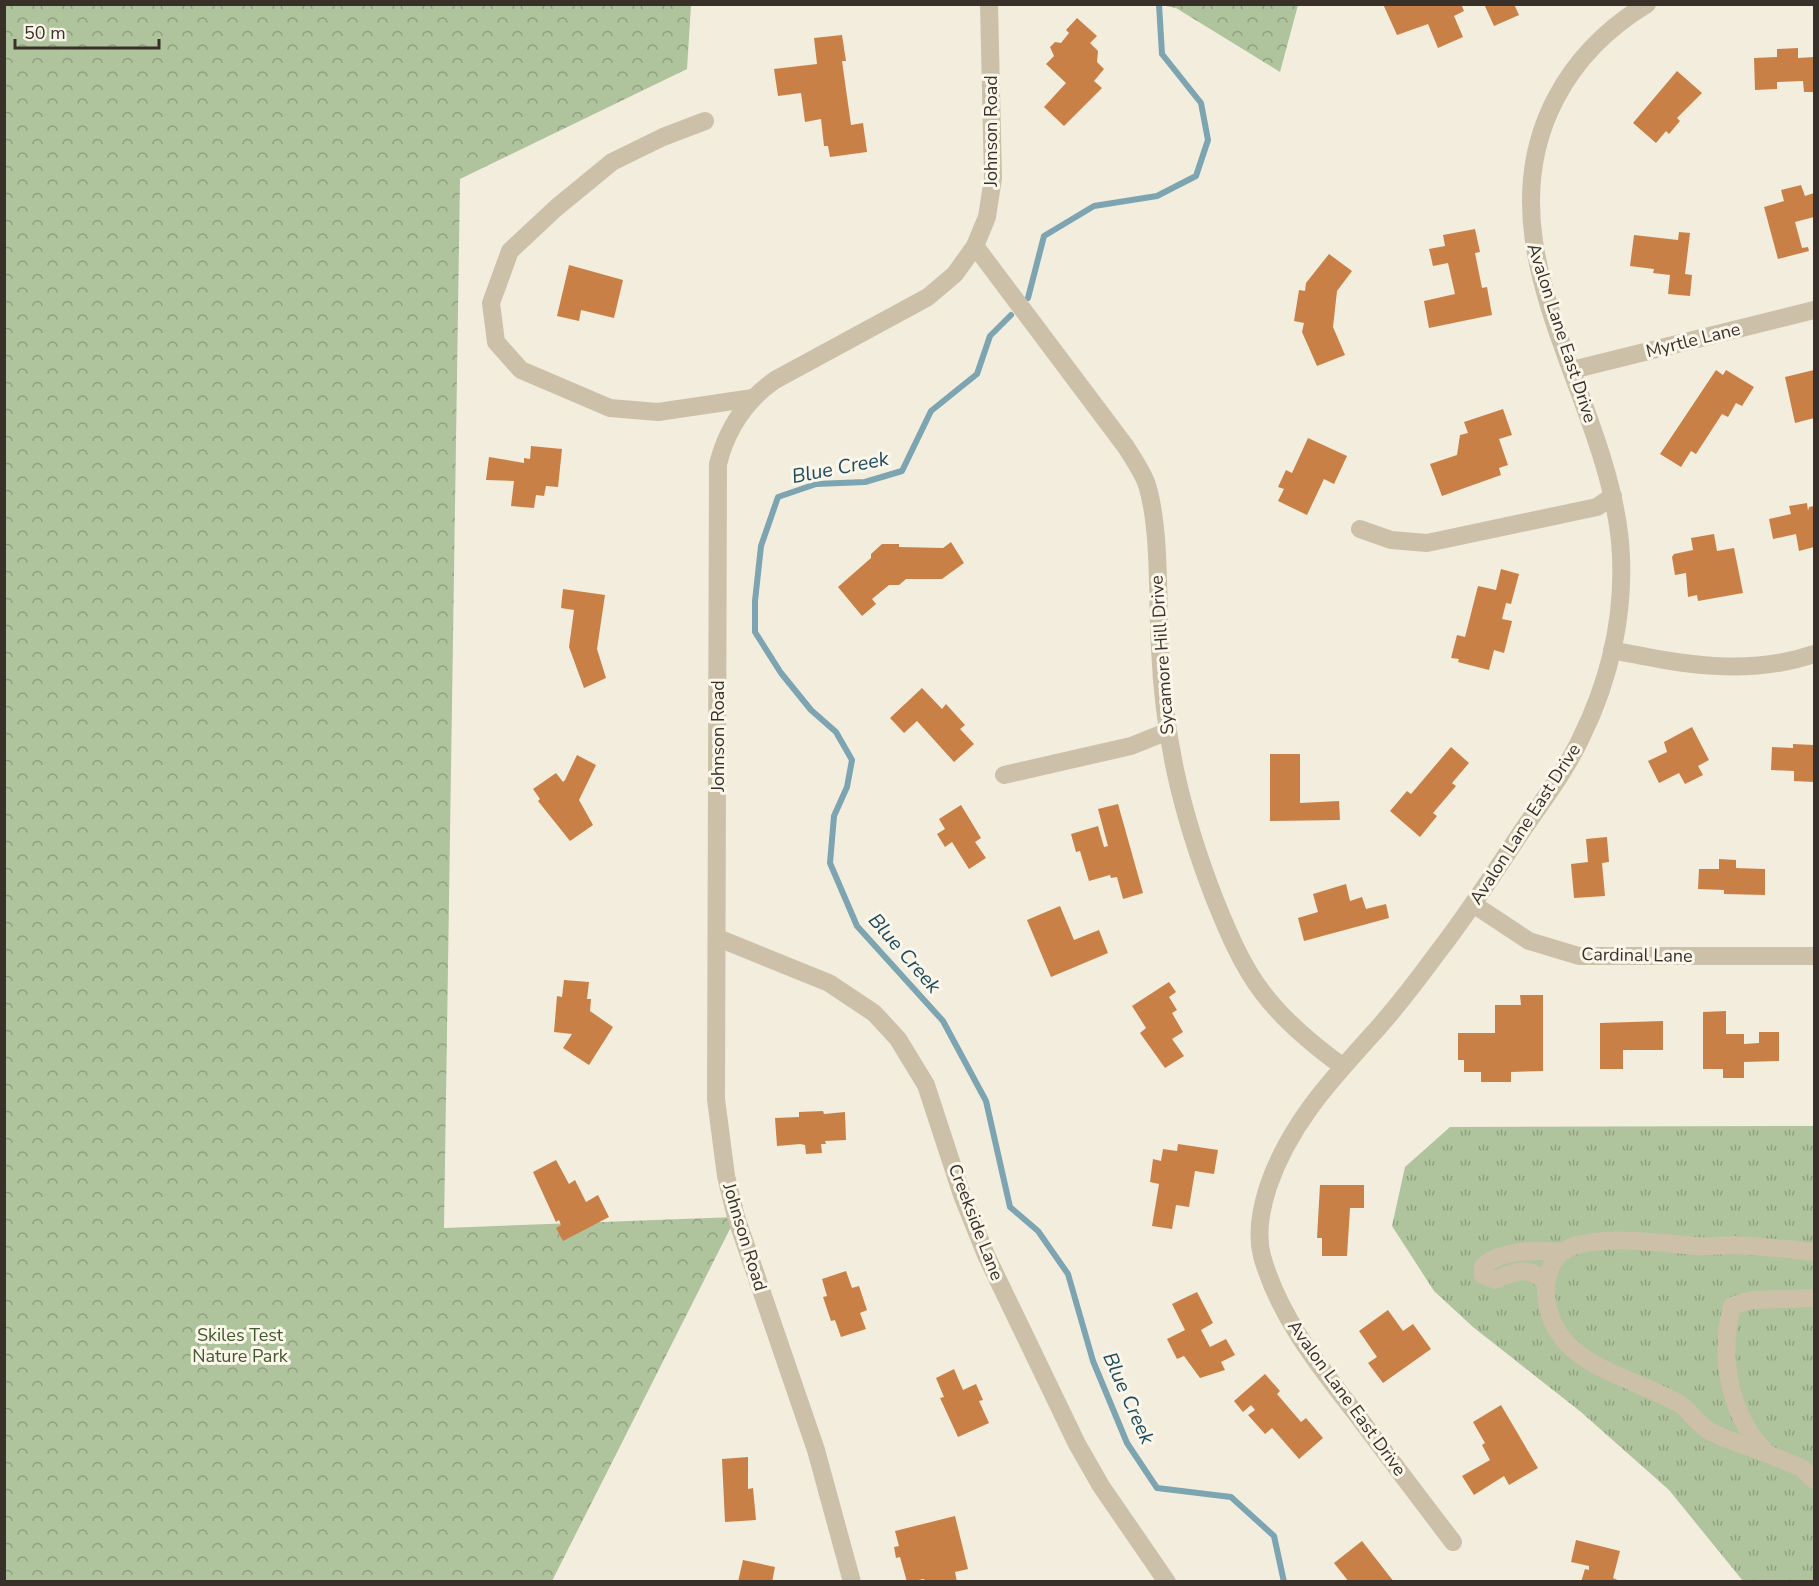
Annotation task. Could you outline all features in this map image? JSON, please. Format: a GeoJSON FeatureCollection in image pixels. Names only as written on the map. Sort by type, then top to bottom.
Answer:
{"type":"FeatureCollection","features":[{"type":"Feature","properties":{"kind":"street","name":"Johnson Road"},"geometry":{"type":"LineString","coordinates":[[852,1581],[816,1450],[736,1217],[726,1176],[717,1099],[718,464],[730,428],[753,398],[775,380],[928,297],[955,274],[975,246],[987,217],[993,178],[988,4]]}},
{"type":"Feature","properties":{"kind":"street","name":"Avalon Lane East Drive"},"geometry":{"type":"LineString","coordinates":[[1453,1542],[1305,1346],[1278,1298],[1262,1253],[1261,1213],[1279,1158],[1310,1105],[1408,991],[1473,904],[1573,754],[1596,703],[1612,650],[1619,606],[1621,568],[1613,496],[1532,244],[1529,208],[1534,157],[1551,107],[1579,62],[1609,31],[1647,4]]}},
{"type":"Feature","properties":{"kind":"street"},"geometry":{"type":"LineString","coordinates":[[705,121],[663,137],[612,162],[556,208],[510,251],[491,303],[496,342],[520,370],[610,408],[658,412],[753,398]]}},
{"type":"Feature","properties":{"kind":"street","name":"Sycamore Hill Drive"},"geometry":{"type":"LineString","coordinates":[[975,246],[1126,447],[1143,476],[1153,516],[1166,732],[1172,766],[1195,845],[1222,919],[1241,959],[1261,991],[1279,1012],[1313,1044],[1342,1066]]}},
{"type":"Feature","properties":{"kind":"street","name":"Myrtle Lane"},"geometry":{"type":"LineString","coordinates":[[1572,370],[1815,309]]}},
{"type":"Feature","properties":{"kind":"street"},"geometry":{"type":"LineString","coordinates":[[1359,529],[1391,540],[1427,543],[1597,507],[1613,496]]}},
{"type":"Feature","properties":{"kind":"street"},"geometry":{"type":"LineString","coordinates":[[1612,650],[1707,667],[1751,667],[1815,654]]}},
{"type":"Feature","properties":{"kind":"street"},"geometry":{"type":"LineString","coordinates":[[1004,776],[1131,746],[1166,732]]}},
{"type":"Feature","properties":{"kind":"street","name":"Cardinal Lane"},"geometry":{"type":"LineString","coordinates":[[1473,904],[1529,940],[1579,956],[1815,956]]}},
{"type":"Feature","properties":{"kind":"street","name":"Creekside Lane"},"geometry":{"type":"LineString","coordinates":[[718,938],[830,983],[874,1012],[898,1039],[926,1085],[962,1195],[986,1255],[1077,1444],[1101,1486],[1167,1581]]}},
{"type":"Feature","properties":{"kind":"street"},"geometry":{"type":"LineString","coordinates":[[1546,1283],[1537,1274],[1526,1269],[1495,1280],[1483,1275],[1483,1266],[1492,1259],[1538,1250],[1562,1252],[1580,1245],[1607,1241],[1755,1246],[1815,1252]]}},
{"type":"Feature","properties":{"kind":"street"},"geometry":{"type":"LineString","coordinates":[[1562,1252],[1553,1264],[1546,1283],[1546,1300],[1556,1328],[1569,1345],[1592,1365],[1682,1405],[1696,1422],[1710,1432],[1802,1468],[1815,1480]]}},
{"type":"Feature","properties":{"kind":"street"},"geometry":{"type":"LineString","coordinates":[[1768,1454],[1753,1436],[1730,1390],[1727,1324],[1732,1306],[1751,1300],[1815,1298]]}},
{"type":"Feature","properties":{"kind":"green space","name":"Skiles Test Nature Park"},"geometry":{"type":"Polygon","coordinates":[[[5,5],[691,5],[687,69],[460,179],[444,1228],[736,1217],[552,1581],[5,1582],[5,5]]]}},
{"type":"Feature","properties":{"kind":"green space"},"geometry":{"type":"Polygon","coordinates":[[[1161,5],[1298,5],[1280,72],[1176,8],[1161,5]]]}},
{"type":"Feature","properties":{"kind":"green space"},"geometry":{"type":"Polygon","coordinates":[[[1814,1126],[1814,1581],[1743,1581],[1669,1490],[1581,1412],[1473,1327],[1434,1291],[1392,1226],[1405,1167],[1450,1127],[1814,1126]]]}},
{"type":"Feature","properties":{"kind":"building"},"geometry":{"type":"Polygon","coordinates":[[[1383,4],[1461,4],[1464,11],[1454,16],[1463,37],[1438,48],[1428,24],[1397,35],[1383,4]]]}},
{"type":"Feature","properties":{"kind":"building"},"geometry":{"type":"Polygon","coordinates":[[[1484,4],[1514,4],[1519,15],[1494,26],[1484,4]]]}},
{"type":"Feature","properties":{"kind":"building"},"geometry":{"type":"Polygon","coordinates":[[[1077,18],[1097,36],[1090,43],[1098,51],[1097,62],[1104,69],[1094,81],[1102,88],[1064,126],[1044,107],[1066,83],[1046,64],[1054,56],[1050,47],[1055,42],[1061,43],[1069,33],[1066,30],[1077,18]]]}},
{"type":"Feature","properties":{"kind":"building"},"geometry":{"type":"Polygon","coordinates":[[[842,35],[846,61],[842,61],[851,125],[863,123],[867,152],[830,157],[828,146],[824,146],[821,119],[805,122],[801,93],[778,96],[774,69],[817,64],[814,38],[842,35]]]}},
{"type":"Feature","properties":{"kind":"building"},"geometry":{"type":"Polygon","coordinates":[[[1798,48],[1798,58],[1814,57],[1814,92],[1804,92],[1803,81],[1777,82],[1777,89],[1755,90],[1754,58],[1777,57],[1777,49],[1798,48]]]}},
{"type":"Feature","properties":{"kind":"building"},"geometry":{"type":"Polygon","coordinates":[[[1677,71],[1702,93],[1677,118],[1680,121],[1669,134],[1666,131],[1656,143],[1633,123],[1677,71]]]}},
{"type":"Feature","properties":{"kind":"building"},"geometry":{"type":"Polygon","coordinates":[[[1801,185],[1805,196],[1814,193],[1814,217],[1795,222],[1802,248],[1808,247],[1809,251],[1778,259],[1764,207],[1784,201],[1781,190],[1801,185]]]}},
{"type":"Feature","properties":{"kind":"building"},"geometry":{"type":"Polygon","coordinates":[[[1475,229],[1480,252],[1475,253],[1482,288],[1487,287],[1492,315],[1429,328],[1424,301],[1455,294],[1448,263],[1433,266],[1429,249],[1445,246],[1443,235],[1475,229]]]}},
{"type":"Feature","properties":{"kind":"building"},"geometry":{"type":"Polygon","coordinates":[[[1679,232],[1690,233],[1685,274],[1692,275],[1690,296],[1668,294],[1670,275],[1653,273],[1654,269],[1630,266],[1634,235],[1678,240],[1679,232]]]}},
{"type":"Feature","properties":{"kind":"building"},"geometry":{"type":"Polygon","coordinates":[[[1329,254],[1352,271],[1337,291],[1333,327],[1345,355],[1317,366],[1302,332],[1304,323],[1294,321],[1299,290],[1305,291],[1306,283],[1329,254]]]}},
{"type":"Feature","properties":{"kind":"building"},"geometry":{"type":"Polygon","coordinates":[[[569,265],[623,280],[614,318],[581,310],[579,321],[557,316],[569,265]]]}},
{"type":"Feature","properties":{"kind":"building"},"geometry":{"type":"Polygon","coordinates":[[[1716,370],[1723,375],[1726,370],[1754,387],[1742,406],[1736,403],[1728,417],[1722,414],[1696,454],[1691,451],[1681,467],[1660,454],[1716,370]]]}},
{"type":"Feature","properties":{"kind":"building"},"geometry":{"type":"Polygon","coordinates":[[[1814,370],[1814,418],[1795,423],[1785,377],[1814,370]]]}},
{"type":"Feature","properties":{"kind":"building"},"geometry":{"type":"Polygon","coordinates":[[[1503,409],[1512,435],[1499,439],[1508,465],[1499,468],[1501,475],[1442,496],[1430,464],[1457,455],[1460,435],[1468,433],[1464,422],[1503,409]]]}},
{"type":"Feature","properties":{"kind":"building"},"geometry":{"type":"Polygon","coordinates":[[[1308,438],[1347,456],[1334,484],[1324,479],[1307,515],[1278,501],[1284,489],[1278,487],[1286,470],[1292,473],[1308,438]]]}},
{"type":"Feature","properties":{"kind":"building"},"geometry":{"type":"Polygon","coordinates":[[[531,446],[562,449],[558,487],[546,486],[544,496],[536,495],[534,508],[511,506],[514,481],[486,480],[489,457],[524,463],[524,458],[530,459],[531,446]]]}},
{"type":"Feature","properties":{"kind":"building"},"geometry":{"type":"Polygon","coordinates":[[[1807,503],[1808,511],[1809,507],[1814,506],[1814,547],[1799,551],[1796,534],[1773,539],[1769,519],[1791,514],[1789,506],[1807,503]]]}},
{"type":"Feature","properties":{"kind":"building"},"geometry":{"type":"Polygon","coordinates":[[[1714,534],[1717,551],[1734,548],[1743,593],[1698,601],[1697,595],[1688,597],[1686,573],[1675,575],[1672,557],[1674,554],[1693,550],[1691,538],[1714,534]]]}},
{"type":"Feature","properties":{"kind":"building"},"geometry":{"type":"Polygon","coordinates":[[[951,542],[964,563],[942,579],[906,579],[899,585],[889,585],[872,599],[876,604],[862,616],[838,587],[871,558],[871,554],[882,544],[899,544],[899,547],[943,548],[951,542]]]}},
{"type":"Feature","properties":{"kind":"building"},"geometry":{"type":"Polygon","coordinates":[[[1501,569],[1519,574],[1511,604],[1506,603],[1502,619],[1512,621],[1504,653],[1494,650],[1489,670],[1458,662],[1459,659],[1451,658],[1457,635],[1465,637],[1478,586],[1496,590],[1501,569]]]}},
{"type":"Feature","properties":{"kind":"building"},"geometry":{"type":"Polygon","coordinates":[[[563,589],[605,595],[597,649],[606,678],[584,688],[569,647],[574,610],[561,608],[563,589]]]}},
{"type":"Feature","properties":{"kind":"building"},"geometry":{"type":"Polygon","coordinates":[[[922,688],[942,709],[946,704],[965,725],[960,729],[974,744],[954,762],[917,721],[904,733],[890,718],[922,688]]]}},
{"type":"Feature","properties":{"kind":"building"},"geometry":{"type":"Polygon","coordinates":[[[1692,727],[1709,760],[1698,766],[1703,775],[1685,784],[1679,773],[1659,783],[1648,761],[1667,752],[1664,742],[1692,727]]]}},
{"type":"Feature","properties":{"kind":"building"},"geometry":{"type":"Polygon","coordinates":[[[1793,744],[1814,745],[1814,782],[1794,781],[1794,771],[1771,770],[1772,747],[1793,748],[1793,744]]]}},
{"type":"Feature","properties":{"kind":"building"},"geometry":{"type":"Polygon","coordinates":[[[1451,747],[1469,763],[1452,783],[1456,786],[1433,813],[1437,816],[1420,837],[1390,811],[1407,791],[1411,794],[1451,747]]]}},
{"type":"Feature","properties":{"kind":"building"},"geometry":{"type":"Polygon","coordinates":[[[1270,754],[1300,754],[1300,803],[1339,801],[1340,820],[1270,821],[1270,754]]]}},
{"type":"Feature","properties":{"kind":"building"},"geometry":{"type":"Polygon","coordinates":[[[577,755],[596,765],[579,800],[593,825],[570,841],[538,801],[540,799],[533,789],[556,773],[563,782],[577,755]]]}},
{"type":"Feature","properties":{"kind":"building"},"geometry":{"type":"Polygon","coordinates":[[[1118,804],[1143,893],[1123,899],[1117,877],[1111,878],[1110,875],[1089,881],[1080,851],[1076,852],[1071,834],[1098,826],[1104,847],[1108,846],[1098,809],[1118,804]]]}},
{"type":"Feature","properties":{"kind":"building"},"geometry":{"type":"Polygon","coordinates":[[[961,805],[981,838],[975,842],[986,858],[969,869],[952,842],[945,847],[937,834],[945,829],[939,819],[961,805]]]}},
{"type":"Feature","properties":{"kind":"building"},"geometry":{"type":"Polygon","coordinates":[[[1607,837],[1609,862],[1602,863],[1605,896],[1574,898],[1571,864],[1588,862],[1586,839],[1607,837]]]}},
{"type":"Feature","properties":{"kind":"building"},"geometry":{"type":"Polygon","coordinates":[[[1719,859],[1736,860],[1736,868],[1765,869],[1765,895],[1724,894],[1724,890],[1698,889],[1699,869],[1719,869],[1719,859]]]}},
{"type":"Feature","properties":{"kind":"building"},"geometry":{"type":"Polygon","coordinates":[[[1346,884],[1350,901],[1362,897],[1366,909],[1386,904],[1389,918],[1304,941],[1298,918],[1318,912],[1313,894],[1346,884]]]}},
{"type":"Feature","properties":{"kind":"building"},"geometry":{"type":"Polygon","coordinates":[[[1060,906],[1074,940],[1099,930],[1108,953],[1051,977],[1027,920],[1060,906]]]}},
{"type":"Feature","properties":{"kind":"building"},"geometry":{"type":"Polygon","coordinates":[[[564,980],[589,982],[587,999],[591,999],[590,1011],[613,1027],[589,1065],[563,1048],[572,1034],[554,1032],[557,996],[562,997],[564,980]]]}},
{"type":"Feature","properties":{"kind":"building"},"geometry":{"type":"Polygon","coordinates":[[[1169,982],[1176,992],[1169,997],[1177,1010],[1172,1013],[1183,1032],[1172,1039],[1184,1056],[1165,1068],[1140,1033],[1146,1028],[1132,1006],[1169,982]]]}},
{"type":"Feature","properties":{"kind":"building"},"geometry":{"type":"Polygon","coordinates":[[[1520,995],[1543,995],[1543,1071],[1511,1072],[1511,1082],[1481,1082],[1481,1072],[1464,1072],[1464,1060],[1458,1060],[1458,1033],[1495,1033],[1495,1005],[1521,1005],[1520,995]]]}},
{"type":"Feature","properties":{"kind":"building"},"geometry":{"type":"Polygon","coordinates":[[[1726,1011],[1726,1034],[1744,1034],[1744,1044],[1759,1043],[1759,1032],[1779,1032],[1779,1061],[1744,1062],[1744,1078],[1723,1078],[1723,1069],[1703,1069],[1703,1012],[1726,1011]]]}},
{"type":"Feature","properties":{"kind":"building"},"geometry":{"type":"Polygon","coordinates":[[[1663,1021],[1663,1050],[1623,1050],[1623,1069],[1600,1069],[1600,1023],[1663,1021]]]}},
{"type":"Feature","properties":{"kind":"building"},"geometry":{"type":"Polygon","coordinates":[[[823,1111],[824,1114],[845,1112],[846,1140],[825,1141],[826,1144],[821,1144],[822,1153],[806,1154],[805,1145],[800,1144],[777,1146],[775,1118],[799,1117],[799,1112],[823,1111]]]}},
{"type":"Feature","properties":{"kind":"building"},"geometry":{"type":"Polygon","coordinates":[[[1178,1144],[1218,1150],[1214,1174],[1195,1171],[1189,1207],[1176,1205],[1172,1229],[1152,1226],[1159,1184],[1150,1182],[1153,1159],[1161,1161],[1163,1149],[1177,1151],[1178,1144]]]}},
{"type":"Feature","properties":{"kind":"building"},"geometry":{"type":"Polygon","coordinates":[[[556,1160],[569,1184],[575,1180],[586,1202],[598,1195],[609,1217],[563,1241],[556,1228],[561,1225],[559,1220],[556,1222],[533,1172],[556,1160]]]}},
{"type":"Feature","properties":{"kind":"building"},"geometry":{"type":"Polygon","coordinates":[[[1320,1185],[1364,1185],[1364,1208],[1350,1208],[1347,1256],[1322,1256],[1322,1238],[1317,1238],[1320,1185]]]}},
{"type":"Feature","properties":{"kind":"building"},"geometry":{"type":"Polygon","coordinates":[[[846,1271],[852,1288],[859,1286],[867,1310],[860,1313],[866,1329],[841,1337],[835,1320],[831,1321],[823,1297],[827,1296],[822,1279],[846,1271]]]}},
{"type":"Feature","properties":{"kind":"building"},"geometry":{"type":"Polygon","coordinates":[[[1197,1292],[1213,1323],[1201,1330],[1210,1347],[1226,1339],[1235,1355],[1221,1362],[1225,1370],[1200,1378],[1184,1356],[1177,1359],[1167,1339],[1185,1330],[1172,1304],[1197,1292]]]}},
{"type":"Feature","properties":{"kind":"building"},"geometry":{"type":"Polygon","coordinates":[[[1388,1310],[1403,1331],[1413,1324],[1431,1349],[1383,1383],[1368,1363],[1377,1357],[1359,1331],[1388,1310]]]}},
{"type":"Feature","properties":{"kind":"building"},"geometry":{"type":"Polygon","coordinates":[[[954,1369],[963,1390],[976,1384],[983,1400],[979,1401],[989,1423],[958,1437],[940,1398],[944,1397],[936,1378],[954,1369]]]}},
{"type":"Feature","properties":{"kind":"building"},"geometry":{"type":"Polygon","coordinates":[[[1265,1374],[1280,1391],[1277,1394],[1301,1422],[1306,1418],[1323,1438],[1299,1459],[1272,1428],[1265,1434],[1248,1415],[1255,1410],[1251,1405],[1243,1412],[1234,1401],[1265,1374]]]}},
{"type":"Feature","properties":{"kind":"building"},"geometry":{"type":"Polygon","coordinates":[[[1501,1405],[1538,1468],[1509,1485],[1504,1476],[1474,1495],[1462,1476],[1490,1460],[1482,1445],[1485,1443],[1473,1422],[1501,1405]]]}},
{"type":"Feature","properties":{"kind":"building"},"geometry":{"type":"Polygon","coordinates":[[[748,1457],[748,1489],[753,1488],[756,1520],[725,1522],[722,1459],[748,1457]]]}},
{"type":"Feature","properties":{"kind":"building"},"geometry":{"type":"Polygon","coordinates":[[[955,1516],[968,1569],[955,1572],[957,1582],[925,1582],[924,1579],[907,1582],[900,1557],[896,1558],[894,1547],[899,1546],[895,1531],[955,1516]]]}},
{"type":"Feature","properties":{"kind":"building"},"geometry":{"type":"Polygon","coordinates":[[[1576,1540],[1620,1551],[1613,1578],[1622,1582],[1581,1582],[1585,1569],[1589,1570],[1589,1566],[1571,1562],[1576,1540]]]}},
{"type":"Feature","properties":{"kind":"building"},"geometry":{"type":"Polygon","coordinates":[[[1362,1541],[1394,1582],[1349,1582],[1334,1563],[1362,1541]]]}},
{"type":"Feature","properties":{"kind":"building"},"geometry":{"type":"Polygon","coordinates":[[[743,1560],[775,1567],[772,1582],[738,1582],[743,1560]]]}},
{"type":"Feature","properties":{"kind":"waterway","name":"Blue Creek"},"geometry":{"type":"LineString","coordinates":[[1028,298],[1044,236],[1094,206],[1157,196],[1196,176],[1208,140],[1201,103],[1162,54],[1159,4]]}},
{"type":"Feature","properties":{"kind":"waterway","name":"Blue Creek"},"geometry":{"type":"LineString","coordinates":[[1011,315],[990,336],[977,374],[931,411],[902,471],[865,482],[816,484],[778,497],[761,546],[755,601],[755,632],[781,673],[811,710],[836,732],[852,760],[847,787],[834,816],[830,863],[857,926],[943,1021],[986,1101],[1010,1207],[1038,1231],[1068,1274],[1093,1361],[1127,1443],[1157,1488],[1231,1497],[1274,1536],[1284,1582]]}}]}
